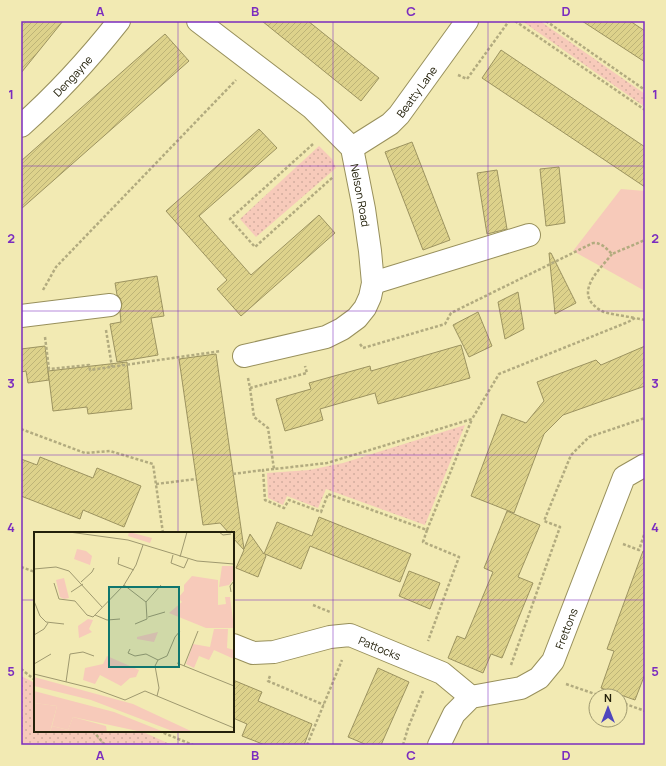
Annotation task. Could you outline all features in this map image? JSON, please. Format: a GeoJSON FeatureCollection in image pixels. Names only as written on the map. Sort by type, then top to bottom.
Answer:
{"type":"FeatureCollection","features":[{"type":"Feature","properties":{"kind":"street","name":"Dengayne"},"geometry":{"type":"LineString","coordinates":[[21,126],[49,101],[93,54],[119,21]]}},
{"type":"Feature","properties":{"kind":"street","name":"Nelson Road"},"geometry":{"type":"LineString","coordinates":[[198,21],[312,108],[352,148],[364,209],[373,283],[370,297],[365,308],[357,318],[342,329],[326,337],[244,356]]}},
{"type":"Feature","properties":{"kind":"street","name":"Beatty Lane"},"geometry":{"type":"LineString","coordinates":[[352,148],[390,124],[399,115],[468,21]]}},
{"type":"Feature","properties":{"kind":"street"},"geometry":{"type":"LineString","coordinates":[[373,283],[529,235]]}},
{"type":"Feature","properties":{"kind":"street"},"geometry":{"type":"LineString","coordinates":[[21,316],[110,305]]}},
{"type":"Feature","properties":{"kind":"street","name":"Frettons"},"geometry":{"type":"LineString","coordinates":[[471,697],[521,688],[539,678],[553,661],[624,477],[645,465]]}},
{"type":"Feature","properties":{"kind":"street","name":"Pattocks"},"geometry":{"type":"LineString","coordinates":[[234,645],[253,653],[274,652],[330,637],[350,635],[442,673],[471,697]]}},
{"type":"Feature","properties":{"kind":"street"},"geometry":{"type":"LineString","coordinates":[[439,745],[454,714],[471,697]]}},
{"type":"Feature","properties":{"kind":"path"},"geometry":{"type":"LineString","coordinates":[[515,21],[645,110]]}},
{"type":"Feature","properties":{"kind":"path"},"geometry":{"type":"LineString","coordinates":[[546,21],[645,90]]}},
{"type":"Feature","properties":{"kind":"path"},"geometry":{"type":"LineString","coordinates":[[50,289],[43,290],[56,266],[239,77]]}},
{"type":"Feature","properties":{"kind":"path"},"geometry":{"type":"LineString","coordinates":[[315,142],[230,219],[255,247],[336,175]]}},
{"type":"Feature","properties":{"kind":"path"},"geometry":{"type":"LineString","coordinates":[[612,254],[594,277],[588,289],[588,297],[593,305],[603,311],[645,320]]}},
{"type":"Feature","properties":{"kind":"path"},"geometry":{"type":"LineString","coordinates":[[110,305],[110,309],[103,310],[112,367]]}},
{"type":"Feature","properties":{"kind":"path"},"geometry":{"type":"LineString","coordinates":[[426,644],[459,557],[423,542],[472,419],[499,374],[635,318]]}},
{"type":"Feature","properties":{"kind":"path"},"geometry":{"type":"LineString","coordinates":[[250,388],[254,417],[268,428],[274,469]]}},
{"type":"Feature","properties":{"kind":"path"},"geometry":{"type":"LineString","coordinates":[[510,668],[560,527],[544,521],[571,455],[589,437],[645,418]]}},
{"type":"Feature","properties":{"kind":"path"},"geometry":{"type":"LineString","coordinates":[[233,474],[327,463],[472,419]]}},
{"type":"Feature","properties":{"kind":"path"},"geometry":{"type":"LineString","coordinates":[[21,429],[85,453],[110,450],[154,464],[163,532]]}},
{"type":"Feature","properties":{"kind":"path"},"geometry":{"type":"LineString","coordinates":[[263,470],[265,500],[284,508],[289,500],[321,512],[328,494],[427,530]]}},
{"type":"Feature","properties":{"kind":"path"},"geometry":{"type":"LineString","coordinates":[[156,484],[196,479]]}},
{"type":"Feature","properties":{"kind":"path"},"geometry":{"type":"LineString","coordinates":[[21,567],[34,572]]}},
{"type":"Feature","properties":{"kind":"path"},"geometry":{"type":"LineString","coordinates":[[313,605],[331,613]]}},
{"type":"Feature","properties":{"kind":"path"},"geometry":{"type":"LineString","coordinates":[[307,745],[343,657]]}},
{"type":"Feature","properties":{"kind":"path"},"geometry":{"type":"LineString","coordinates":[[21,669],[34,679]]}},
{"type":"Feature","properties":{"kind":"path"},"geometry":{"type":"LineString","coordinates":[[271,673],[268,681],[324,705]]}},
{"type":"Feature","properties":{"kind":"path"},"geometry":{"type":"LineString","coordinates":[[564,683],[588,691]]}},
{"type":"Feature","properties":{"kind":"path"},"geometry":{"type":"LineString","coordinates":[[403,745],[408,728],[424,690]]}},
{"type":"Feature","properties":{"kind":"path"},"geometry":{"type":"LineString","coordinates":[[628,705],[645,711]]}},
{"type":"Feature","properties":{"kind":"path"},"geometry":{"type":"LineString","coordinates":[[94,732],[105,745]]}},
{"type":"Feature","properties":{"kind":"path"},"geometry":{"type":"LineString","coordinates":[[161,732],[193,745]]}},
{"type":"Feature","properties":{"kind":"shaded area"},"geometry":{"type":"Polygon","coordinates":[[[522,21],[540,21],[645,94],[645,107],[522,21]]]}},
{"type":"Feature","properties":{"kind":"shaded area"},"geometry":{"type":"Polygon","coordinates":[[[319,146],[332,159],[336,168],[256,237],[240,219],[319,146]]]}},
{"type":"Feature","properties":{"kind":"shaded area"},"geometry":{"type":"Polygon","coordinates":[[[621,189],[645,191],[645,291],[573,251],[621,189]]]}},
{"type":"Feature","properties":{"kind":"shaded area"},"geometry":{"type":"Polygon","coordinates":[[[465,425],[425,525],[326,489],[318,508],[287,496],[283,505],[268,498],[267,473],[309,470],[343,463],[465,425]]]}},
{"type":"Feature","properties":{"kind":"shaded area"},"geometry":{"type":"Polygon","coordinates":[[[21,676],[34,682],[34,732],[143,732],[172,745],[21,745],[21,676]]]}},
{"type":"Feature","properties":{"kind":"building"},"geometry":{"type":"Polygon","coordinates":[[[21,21],[63,21],[21,73],[21,21]]]}},
{"type":"Feature","properties":{"kind":"building"},"geometry":{"type":"Polygon","coordinates":[[[262,21],[308,21],[379,78],[361,101],[262,21]]]}},
{"type":"Feature","properties":{"kind":"building"},"geometry":{"type":"Polygon","coordinates":[[[582,21],[630,21],[645,31],[645,62],[582,21]]]}},
{"type":"Feature","properties":{"kind":"building"},"geometry":{"type":"Polygon","coordinates":[[[165,34],[189,61],[21,209],[21,161],[165,34]]]}},
{"type":"Feature","properties":{"kind":"building"},"geometry":{"type":"Polygon","coordinates":[[[501,50],[645,147],[645,187],[482,78],[501,50]]]}},
{"type":"Feature","properties":{"kind":"building"},"geometry":{"type":"Polygon","coordinates":[[[259,129],[277,148],[199,216],[251,275],[319,215],[335,233],[241,316],[217,289],[227,280],[166,211],[259,129]]]}},
{"type":"Feature","properties":{"kind":"building"},"geometry":{"type":"Polygon","coordinates":[[[412,142],[450,240],[423,250],[385,152],[412,142]]]}},
{"type":"Feature","properties":{"kind":"building"},"geometry":{"type":"Polygon","coordinates":[[[559,167],[565,223],[546,226],[540,169],[559,167]]]}},
{"type":"Feature","properties":{"kind":"building"},"geometry":{"type":"Polygon","coordinates":[[[497,170],[507,229],[487,234],[477,173],[497,170]]]}},
{"type":"Feature","properties":{"kind":"building"},"geometry":{"type":"Polygon","coordinates":[[[549,253],[551,253],[576,303],[555,314],[549,253]]]}},
{"type":"Feature","properties":{"kind":"building"},"geometry":{"type":"Polygon","coordinates":[[[157,276],[164,316],[151,318],[158,355],[117,362],[110,324],[121,322],[120,312],[122,304],[117,295],[115,283],[157,276]]]}},
{"type":"Feature","properties":{"kind":"building"},"geometry":{"type":"Polygon","coordinates":[[[518,292],[524,329],[505,339],[498,302],[518,292]]]}},
{"type":"Feature","properties":{"kind":"building"},"geometry":{"type":"Polygon","coordinates":[[[478,312],[492,346],[469,357],[453,325],[478,312]]]}},
{"type":"Feature","properties":{"kind":"building"},"geometry":{"type":"Polygon","coordinates":[[[461,345],[470,378],[378,404],[375,393],[320,409],[323,420],[285,431],[276,399],[311,389],[309,383],[370,366],[371,371],[461,345]]]}},
{"type":"Feature","properties":{"kind":"building"},"geometry":{"type":"Polygon","coordinates":[[[45,346],[49,380],[28,383],[26,371],[21,372],[21,349],[45,346]]]}},
{"type":"Feature","properties":{"kind":"building"},"geometry":{"type":"Polygon","coordinates":[[[645,346],[645,386],[563,415],[544,434],[514,513],[471,496],[502,414],[526,423],[544,401],[537,382],[596,360],[601,365],[645,346]]]}},
{"type":"Feature","properties":{"kind":"building"},"geometry":{"type":"Polygon","coordinates":[[[216,354],[244,549],[250,534],[264,554],[277,522],[312,536],[319,517],[411,554],[400,582],[310,546],[301,569],[265,554],[266,556],[258,577],[236,568],[244,550],[234,539],[234,532],[228,532],[220,523],[203,525],[179,359],[216,354]]]}},
{"type":"Feature","properties":{"kind":"building"},"geometry":{"type":"Polygon","coordinates":[[[127,362],[132,409],[88,414],[87,407],[53,411],[48,371],[127,362]]]}},
{"type":"Feature","properties":{"kind":"building"},"geometry":{"type":"Polygon","coordinates":[[[40,457],[93,478],[97,468],[141,486],[124,527],[83,510],[80,519],[21,496],[21,459],[37,465],[40,457]]]}},
{"type":"Feature","properties":{"kind":"building"},"geometry":{"type":"Polygon","coordinates":[[[507,511],[540,525],[518,577],[533,583],[502,658],[491,654],[483,673],[448,658],[457,636],[465,639],[493,572],[484,568],[507,511]]]}},
{"type":"Feature","properties":{"kind":"building"},"geometry":{"type":"Polygon","coordinates":[[[643,551],[645,551],[645,674],[635,700],[628,698],[628,688],[601,688],[614,651],[607,649],[643,551]]]}},
{"type":"Feature","properties":{"kind":"building"},"geometry":{"type":"Polygon","coordinates":[[[409,571],[440,583],[430,609],[399,596],[409,571]]]}},
{"type":"Feature","properties":{"kind":"building"},"geometry":{"type":"Polygon","coordinates":[[[378,668],[409,682],[381,745],[367,745],[348,737],[378,668]]]}},
{"type":"Feature","properties":{"kind":"building"},"geometry":{"type":"Polygon","coordinates":[[[234,680],[262,692],[258,701],[312,724],[304,745],[265,745],[242,736],[247,724],[234,718],[234,680]]]}}]}
